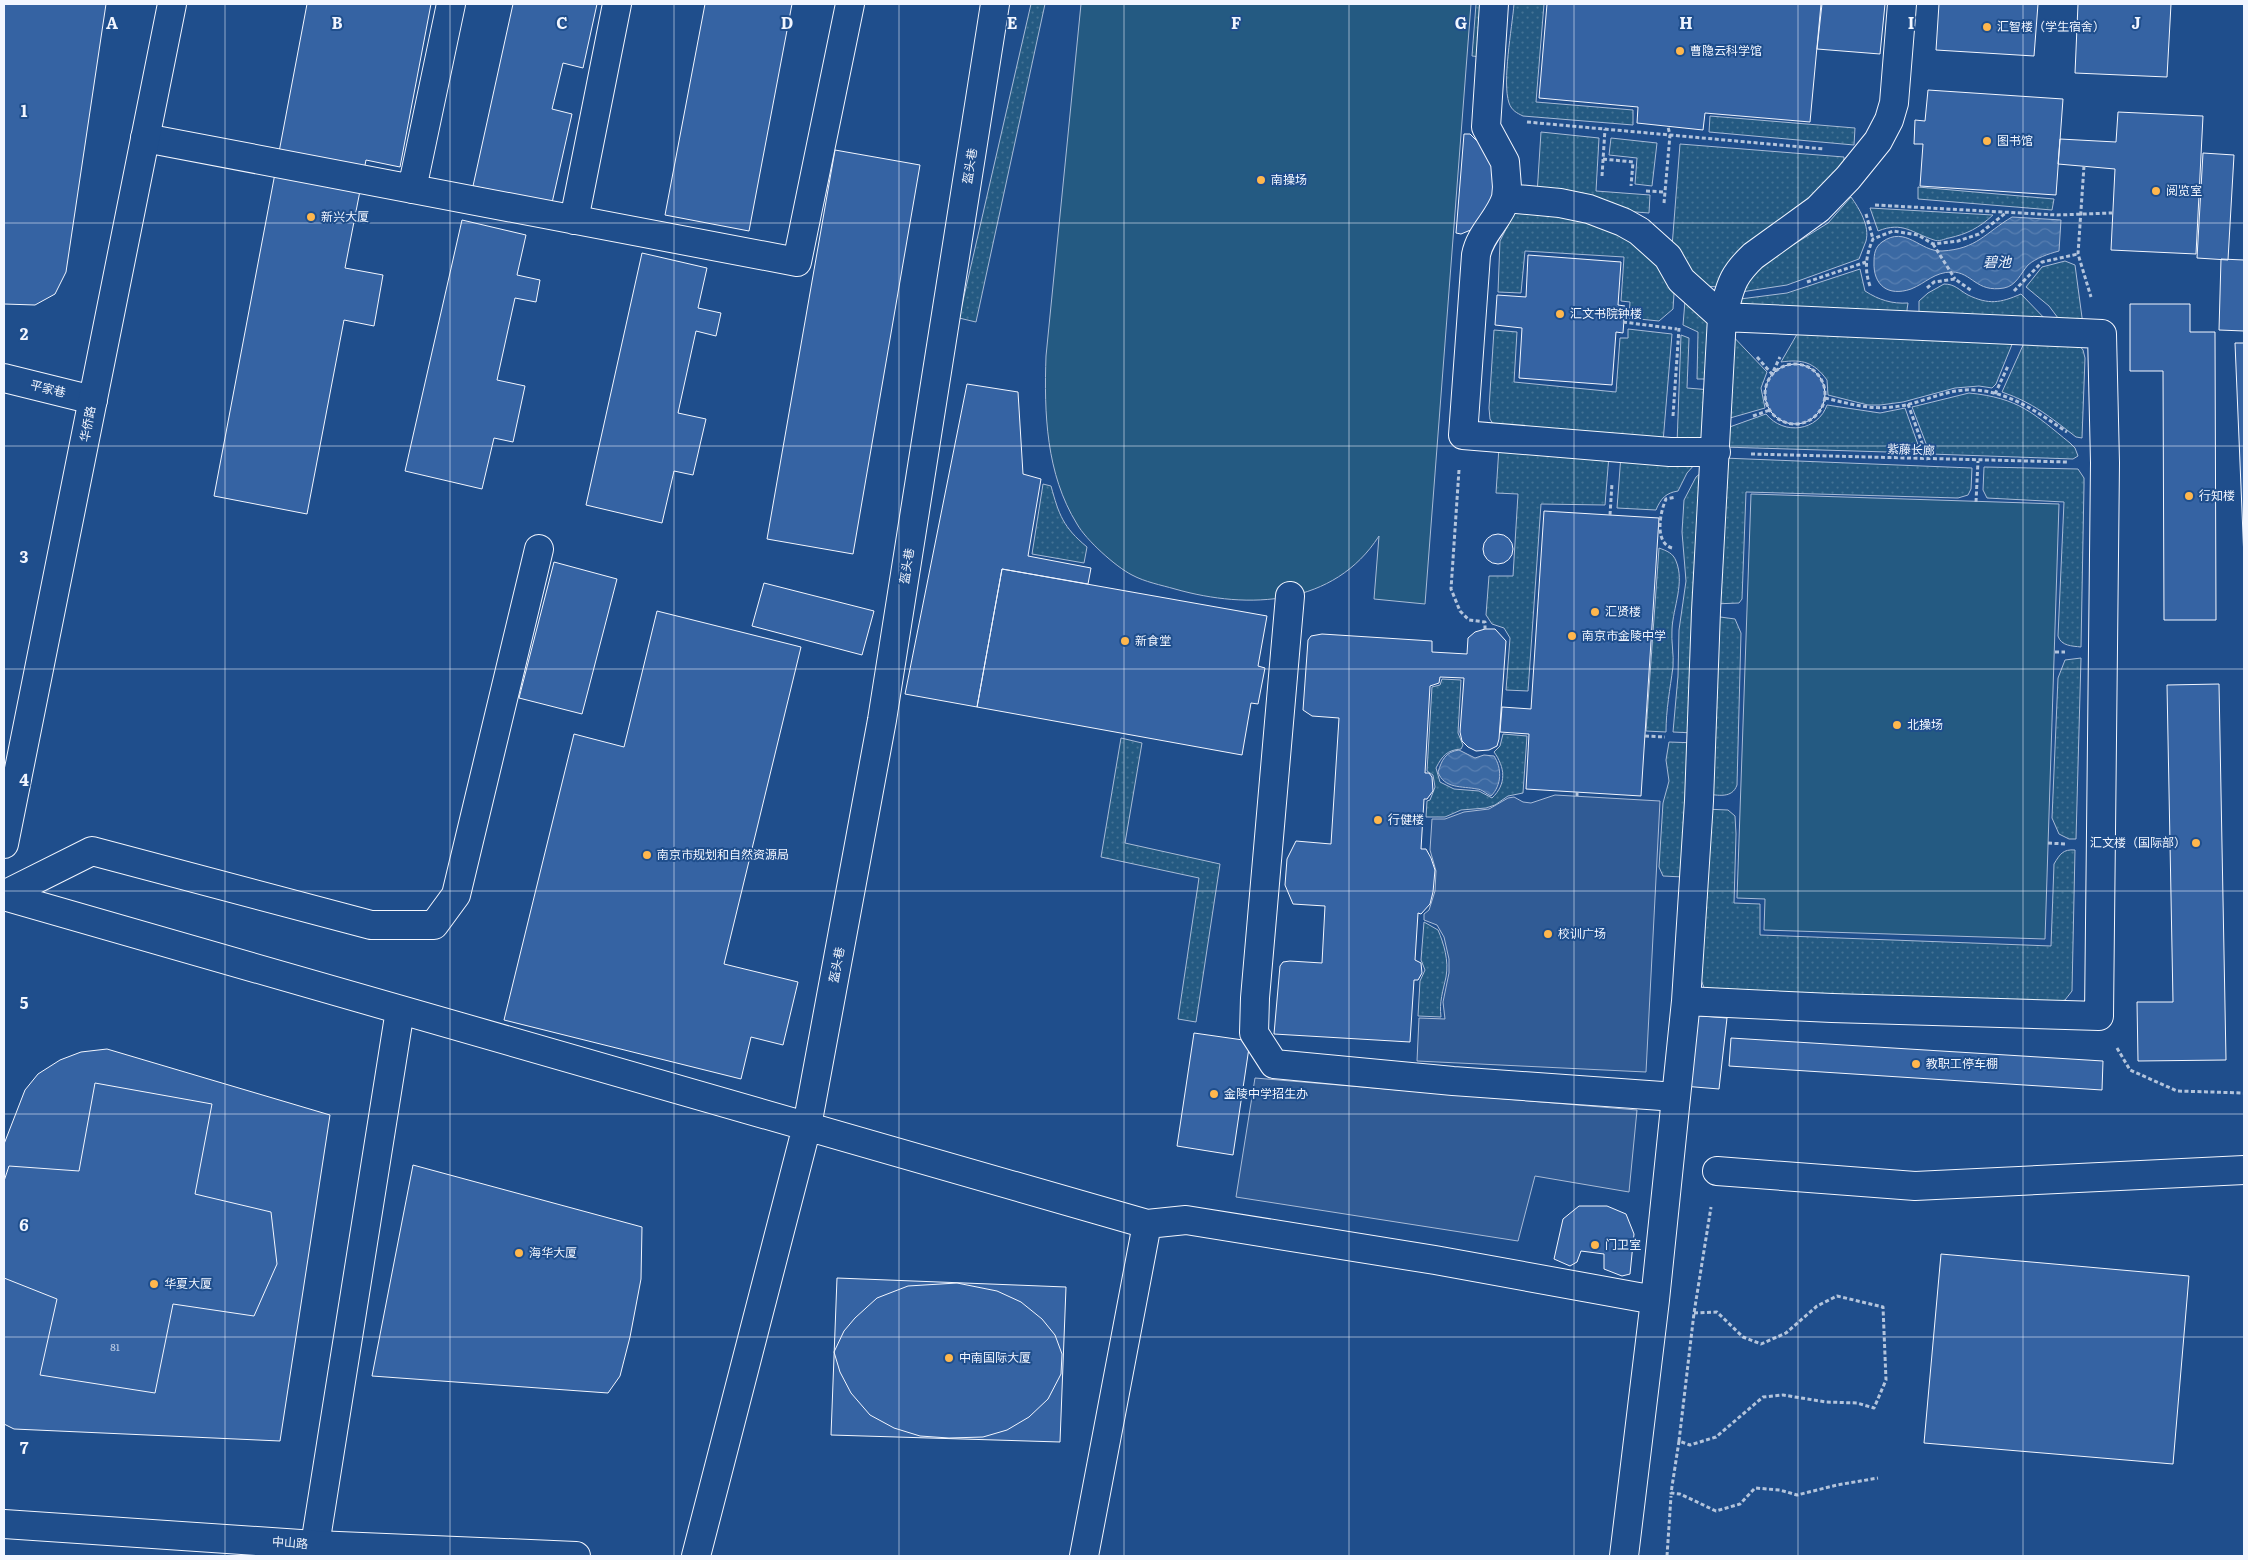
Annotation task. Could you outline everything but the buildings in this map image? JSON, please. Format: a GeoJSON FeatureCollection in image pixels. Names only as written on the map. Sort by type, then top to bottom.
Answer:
{"type":"FeatureCollection","features":[{"type":"Feature","properties":{"kind":"street","name":"华侨路"},"geometry":{"type":"LineString","coordinates":[[4,844],[172,4]]}},
{"type":"Feature","properties":{"kind":"street"},"geometry":{"type":"LineString","coordinates":[[412,189],[451,4]]}},
{"type":"Feature","properties":{"kind":"street"},"geometry":{"type":"LineString","coordinates":[[574,220],[617,4]]}},
{"type":"Feature","properties":{"kind":"street"},"geometry":{"type":"LineString","coordinates":[[145,138],[797,262],[850,4]]}},
{"type":"Feature","properties":{"kind":"street","name":"盔头巷"},"geometry":{"type":"LineString","coordinates":[[696,1556],[807,1126],[882,720],[996,4]]}},
{"type":"Feature","properties":{"kind":"street"},"geometry":{"type":"LineString","coordinates":[[1494,4],[1486,127],[1505,162],[1507,187],[1502,211],[1478,242],[1462,435],[1670,452],[1716,452]]}},
{"type":"Feature","properties":{"kind":"street"},"geometry":{"type":"LineString","coordinates":[[1624,1556],[1655,1300],[1686,1001],[1694,889],[1706,610],[1722,317],[1730,286],[1745,264],[1818,209],[1848,178],[1867,152],[1878,141],[1889,120],[1894,103],[1902,4]]}},
{"type":"Feature","properties":{"kind":"street"},"geometry":{"type":"LineString","coordinates":[[1506,198],[1560,203],[1589,209],[1623,222],[1639,231],[1722,317],[2102,334],[2105,459],[2099,1016],[1832,1008],[1686,1001]]}},
{"type":"Feature","properties":{"kind":"street","name":"平家巷"},"geometry":{"type":"LineString","coordinates":[[4,378],[93,400]]}},
{"type":"Feature","properties":{"kind":"street"},"geometry":{"type":"LineString","coordinates":[[4,896],[92,851],[371,925],[434,925],[456,895],[538,549]]}},
{"type":"Feature","properties":{"kind":"street"},"geometry":{"type":"LineString","coordinates":[[1290,596],[1254,1024],[1254,1033],[1274,1064],[1452,1081],[1676,1097]]}},
{"type":"Feature","properties":{"kind":"street"},"geometry":{"type":"LineString","coordinates":[[4,896],[1147,1224],[1186,1220],[1426,1259],[1655,1300]]}},
{"type":"Feature","properties":{"kind":"street"},"geometry":{"type":"LineString","coordinates":[[315,1545],[400,1010]]}},
{"type":"Feature","properties":{"kind":"street"},"geometry":{"type":"LineString","coordinates":[[1717,1171],[1915,1186],[2244,1170]]}},
{"type":"Feature","properties":{"kind":"street"},"geometry":{"type":"LineString","coordinates":[[1084,1556],[1147,1224]]}},
{"type":"Feature","properties":{"kind":"street","name":"中山路"},"geometry":{"type":"LineString","coordinates":[[4,1524],[315,1545],[576,1556]]}},
{"type":"Feature","properties":{"kind":"path"},"geometry":{"type":"LineString","coordinates":[[1486,118],[1867,152]]}},
{"type":"Feature","properties":{"kind":"path"},"geometry":{"type":"LineString","coordinates":[[1668,127],[1670,135],[1662,230],[1663,246],[1675,269],[1679,329],[1670,452]]}},
{"type":"Feature","properties":{"kind":"path"},"geometry":{"type":"LineString","coordinates":[[1602,177],[1605,130]]}},
{"type":"Feature","properties":{"kind":"path"},"geometry":{"type":"LineString","coordinates":[[1603,159],[1633,162],[1630,189]]}},
{"type":"Feature","properties":{"kind":"path"},"geometry":{"type":"LineString","coordinates":[[2084,166],[2078,254],[2102,334]]}},
{"type":"Feature","properties":{"kind":"path"},"geometry":{"type":"LineString","coordinates":[[1848,178],[1862,204],[1873,238],[1866,262],[1866,276],[1871,288]]}},
{"type":"Feature","properties":{"kind":"path"},"geometry":{"type":"LineString","coordinates":[[1639,190],[1665,192]]}},
{"type":"Feature","properties":{"kind":"path"},"geometry":{"type":"LineString","coordinates":[[1862,204],[2057,215],[2080,213],[2112,214]]}},
{"type":"Feature","properties":{"kind":"path"},"geometry":{"type":"LineString","coordinates":[[1933,244],[1979,234],[2007,212]]}},
{"type":"Feature","properties":{"kind":"path"},"geometry":{"type":"LineString","coordinates":[[1873,238],[1893,231],[1918,235],[1933,244],[1955,279],[1974,292]]}},
{"type":"Feature","properties":{"kind":"path"},"geometry":{"type":"LineString","coordinates":[[2010,293],[2016,290],[2042,262],[2078,254]]}},
{"type":"Feature","properties":{"kind":"path"},"geometry":{"type":"LineString","coordinates":[[1921,292],[1934,282],[1955,279]]}},
{"type":"Feature","properties":{"kind":"path"},"geometry":{"type":"LineString","coordinates":[[1624,322],[1679,329],[1686,332]]}},
{"type":"Feature","properties":{"kind":"path"},"geometry":{"type":"LineString","coordinates":[[1796,364],[1814,371],[1824,388],[1824,398],[1822,407],[1816,415],[1798,424],[1789,424],[1772,414],[1764,396],[1766,386],[1772,374],[1786,365],[1796,364]]}},
{"type":"Feature","properties":{"kind":"path"},"geometry":{"type":"LineString","coordinates":[[1824,398],[1867,407],[1893,408],[1960,389],[1976,390],[2013,398],[2030,407],[2105,459]]}},
{"type":"Feature","properties":{"kind":"path"},"geometry":{"type":"LineString","coordinates":[[1908,404],[1928,460]]}},
{"type":"Feature","properties":{"kind":"path"},"geometry":{"type":"LineString","coordinates":[[1462,435],[1451,589],[1460,611],[1469,620],[1485,622],[1485,629]]}},
{"type":"Feature","properties":{"kind":"path","name":"紫藤长廊"},"geometry":{"type":"LineString","coordinates":[[1716,452],[1978,461],[2105,459]]}},
{"type":"Feature","properties":{"kind":"path"},"geometry":{"type":"LineString","coordinates":[[1976,502],[1978,461]]}},
{"type":"Feature","properties":{"kind":"path"},"geometry":{"type":"LineString","coordinates":[[1675,549],[1668,547],[1663,540],[1661,511],[1666,499],[1680,497]]}},
{"type":"Feature","properties":{"kind":"path"},"geometry":{"type":"LineString","coordinates":[[2099,1016],[2130,1070],[2177,1091],[2244,1093]]}},
{"type":"Feature","properties":{"kind":"path"},"geometry":{"type":"LineString","coordinates":[[1667,1556],[1672,1493],[1694,1313],[1717,1171]]}},
{"type":"Feature","properties":{"kind":"path"},"geometry":{"type":"LineString","coordinates":[[1679,1441],[1690,1445],[1716,1437],[1763,1397],[1783,1394],[1826,1402],[1857,1403],[1874,1408],[1886,1380],[1883,1307],[1837,1296],[1818,1306],[1786,1333],[1761,1344],[1743,1337],[1717,1312],[1694,1313]]}},
{"type":"Feature","properties":{"kind":"path"},"geometry":{"type":"LineString","coordinates":[[1672,1493],[1680,1494],[1716,1511],[1740,1504],[1755,1488],[1780,1490],[1797,1495],[1837,1485],[1878,1478]]}},
{"type":"Feature","properties":{"kind":"shaded area"},"geometry":{"type":"Polygon","coordinates":[[[1031,4],[1045,4],[976,322],[959,318],[1031,4]]]}},
{"type":"Feature","properties":{"kind":"shaded area","name":"南操场"},"geometry":{"type":"Polygon","coordinates":[[[1081,4],[1471,4],[1425,604],[1374,599],[1379,536],[1360,559],[1339,577],[1314,589],[1288,597],[1260,600],[1232,599],[1203,596],[1159,585],[1137,577],[1118,566],[1102,552],[1087,538],[1077,524],[1059,485],[1053,464],[1049,443],[1045,378],[1081,4]]]}},
{"type":"Feature","properties":{"kind":"shaded area"},"geometry":{"type":"Polygon","coordinates":[[[1476,4],[1486,4],[1482,57],[1472,56],[1476,4]]]}},
{"type":"Feature","properties":{"kind":"shaded area"},"geometry":{"type":"Polygon","coordinates":[[[1514,4],[1544,4],[1536,102],[1633,110],[1633,125],[1523,116],[1513,110],[1507,94],[1507,82],[1514,4]]]}},
{"type":"Feature","properties":{"kind":"shaded area"},"geometry":{"type":"Polygon","coordinates":[[[1710,116],[1855,128],[1854,145],[1709,132],[1710,116]]]}},
{"type":"Feature","properties":{"kind":"shaded area"},"geometry":{"type":"Polygon","coordinates":[[[1541,132],[1599,138],[1596,191],[1650,195],[1649,213],[1610,210],[1537,194],[1541,132]]]}},
{"type":"Feature","properties":{"kind":"shaded area"},"geometry":{"type":"Polygon","coordinates":[[[1611,138],[1657,143],[1652,186],[1635,184],[1637,158],[1609,155],[1611,138]]]}},
{"type":"Feature","properties":{"kind":"shaded area"},"geometry":{"type":"Polygon","coordinates":[[[1680,144],[1844,157],[1843,174],[1722,287],[1699,286],[1672,247],[1680,144]]]}},
{"type":"Feature","properties":{"kind":"shaded area"},"geometry":{"type":"Polygon","coordinates":[[[1918,187],[2054,199],[2052,210],[1918,199],[1918,187]]]}},
{"type":"Feature","properties":{"kind":"shaded area"},"geometry":{"type":"Polygon","coordinates":[[[1851,197],[1865,223],[1867,235],[1859,259],[1787,285],[1741,292],[1756,268],[1828,223],[1851,197]]]}},
{"type":"Feature","properties":{"kind":"shaded area"},"geometry":{"type":"Polygon","coordinates":[[[1870,208],[1993,215],[1978,227],[1938,241],[1901,228],[1894,227],[1878,231],[1870,208]]]}},
{"type":"Feature","properties":{"kind":"shaded area"},"geometry":{"type":"Polygon","coordinates":[[[1513,210],[1573,217],[1625,235],[1675,278],[1673,309],[1659,321],[1629,318],[1630,302],[1621,301],[1624,257],[1525,251],[1521,293],[1498,292],[1500,241],[1512,217],[1513,210]]]}},
{"type":"Feature","properties":{"kind":"shaded area"},"geometry":{"type":"Polygon","coordinates":[[[2065,261],[2075,265],[2083,325],[2064,326],[2049,306],[2026,287],[2042,267],[2065,261]]]}},
{"type":"Feature","properties":{"kind":"shaded area"},"geometry":{"type":"Polygon","coordinates":[[[1860,269],[1865,291],[1886,301],[1908,303],[1906,317],[1737,307],[1740,299],[1787,293],[1860,269]]]}},
{"type":"Feature","properties":{"kind":"shaded area"},"geometry":{"type":"Polygon","coordinates":[[[1944,284],[1954,286],[1975,298],[1994,302],[2021,294],[2050,324],[1919,319],[1919,301],[1928,293],[1944,284]]]}},
{"type":"Feature","properties":{"kind":"shaded area"},"geometry":{"type":"Polygon","coordinates":[[[1685,301],[1715,318],[1711,379],[1697,379],[1698,332],[1683,325],[1685,301]]]}},
{"type":"Feature","properties":{"kind":"shaded area"},"geometry":{"type":"Polygon","coordinates":[[[1628,329],[1672,334],[1663,442],[1493,424],[1490,419],[1489,408],[1494,330],[1517,332],[1514,382],[1616,392],[1620,338],[1628,338],[1628,329]]]}},
{"type":"Feature","properties":{"kind":"shaded area"},"geometry":{"type":"Polygon","coordinates":[[[1800,329],[2013,342],[1996,384],[1992,388],[1979,386],[1955,388],[1903,402],[1868,405],[1828,395],[1827,380],[1817,369],[1807,363],[1795,361],[1781,362],[1800,329]]]}},
{"type":"Feature","properties":{"kind":"shaded area"},"geometry":{"type":"Polygon","coordinates":[[[1727,330],[1767,372],[1761,388],[1765,408],[1723,420],[1727,330]]]}},
{"type":"Feature","properties":{"kind":"shaded area"},"geometry":{"type":"Polygon","coordinates":[[[1681,335],[1689,338],[1687,388],[1711,390],[1708,445],[1677,444],[1681,335]]]}},
{"type":"Feature","properties":{"kind":"shaded area"},"geometry":{"type":"Polygon","coordinates":[[[2024,343],[2079,345],[2083,350],[2085,358],[2082,438],[2076,437],[2033,406],[2002,392],[2024,343]]]}},
{"type":"Feature","properties":{"kind":"shaded area"},"geometry":{"type":"Polygon","coordinates":[[[1969,393],[1986,395],[2013,403],[2035,415],[2070,443],[2075,448],[2078,456],[2073,459],[1930,454],[1912,407],[1969,393]]]}},
{"type":"Feature","properties":{"kind":"shaded area"},"geometry":{"type":"Polygon","coordinates":[[[1827,405],[1880,413],[1905,408],[1921,453],[1722,447],[1724,429],[1766,414],[1782,426],[1800,428],[1816,420],[1823,414],[1827,405]]]}},
{"type":"Feature","properties":{"kind":"shaded area"},"geometry":{"type":"Polygon","coordinates":[[[1499,447],[1609,455],[1605,505],[1541,504],[1528,691],[1506,690],[1510,638],[1504,628],[1492,624],[1486,615],[1489,576],[1513,576],[1518,494],[1496,493],[1499,447]]]}},
{"type":"Feature","properties":{"kind":"shaded area"},"geometry":{"type":"Polygon","coordinates":[[[1621,455],[1695,464],[1687,473],[1678,491],[1664,497],[1656,510],[1617,508],[1621,455]]]}},
{"type":"Feature","properties":{"kind":"shaded area"},"geometry":{"type":"Polygon","coordinates":[[[1723,458],[1972,468],[1971,489],[1968,495],[1958,498],[1746,492],[1742,599],[1739,603],[1713,604],[1723,458]]]}},
{"type":"Feature","properties":{"kind":"shaded area"},"geometry":{"type":"Polygon","coordinates":[[[1984,467],[2078,469],[2084,478],[2081,647],[2064,644],[2058,636],[2064,502],[1987,498],[1983,490],[1984,467]]]}},
{"type":"Feature","properties":{"kind":"shaded area"},"geometry":{"type":"Polygon","coordinates":[[[1702,472],[1694,733],[1673,732],[1678,676],[1679,630],[1686,581],[1682,532],[1684,500],[1696,477],[1702,472]]]}},
{"type":"Feature","properties":{"kind":"shaded area"},"geometry":{"type":"Polygon","coordinates":[[[1043,484],[1051,486],[1067,527],[1087,547],[1084,563],[1032,554],[1043,484]]]}},
{"type":"Feature","properties":{"kind":"shaded area","name":"北操场"},"geometry":{"type":"Polygon","coordinates":[[[1751,494],[2059,504],[2045,939],[1764,930],[1765,899],[1737,898],[1751,494]]]}},
{"type":"Feature","properties":{"kind":"shaded area"},"geometry":{"type":"Polygon","coordinates":[[[1659,548],[1673,556],[1676,561],[1679,578],[1672,629],[1673,667],[1667,708],[1666,732],[1646,731],[1659,548]]]}},
{"type":"Feature","properties":{"kind":"shaded area"},"geometry":{"type":"Polygon","coordinates":[[[1713,616],[1735,619],[1741,633],[1737,785],[1732,792],[1724,795],[1706,794],[1713,616]]]}},
{"type":"Feature","properties":{"kind":"shaded area"},"geometry":{"type":"Polygon","coordinates":[[[2081,658],[2076,839],[2069,839],[2059,834],[2052,818],[2058,678],[2065,660],[2081,658]]]}},
{"type":"Feature","properties":{"kind":"shaded area"},"geometry":{"type":"Polygon","coordinates":[[[1442,679],[1461,680],[1458,733],[1463,745],[1461,749],[1445,754],[1440,760],[1436,768],[1440,782],[1454,789],[1479,791],[1492,798],[1497,793],[1502,781],[1502,769],[1494,752],[1500,746],[1503,734],[1527,736],[1523,793],[1508,796],[1495,805],[1486,808],[1461,810],[1445,817],[1426,817],[1427,801],[1430,800],[1435,787],[1433,775],[1427,771],[1432,687],[1440,685],[1442,679]]]}},
{"type":"Feature","properties":{"kind":"shaded area"},"geometry":{"type":"Polygon","coordinates":[[[1121,738],[1142,743],[1125,843],[1220,864],[1196,1022],[1178,1019],[1199,878],[1101,857],[1121,738]]]}},
{"type":"Feature","properties":{"kind":"shaded area"},"geometry":{"type":"Polygon","coordinates":[[[1669,742],[1698,743],[1683,877],[1663,876],[1659,867],[1663,803],[1669,781],[1666,760],[1669,742]]]}},
{"type":"Feature","properties":{"kind":"shaded area","name":"校训广场"},"geometry":{"type":"Polygon","coordinates":[[[1555,795],[1660,801],[1646,1072],[1417,1061],[1419,1018],[1445,1019],[1443,1002],[1449,973],[1449,959],[1444,937],[1437,925],[1424,920],[1424,914],[1429,910],[1435,891],[1436,871],[1430,850],[1432,819],[1445,819],[1464,812],[1489,809],[1508,798],[1514,797],[1523,802],[1531,803],[1555,795]]]}},
{"type":"Feature","properties":{"kind":"shaded area"},"geometry":{"type":"Polygon","coordinates":[[[1704,809],[1728,810],[1735,816],[1734,903],[1760,904],[1760,935],[2051,946],[2054,864],[2062,853],[2068,850],[2075,850],[2072,991],[2065,1000],[2054,1003],[1705,990],[1701,980],[1704,809]]]}},
{"type":"Feature","properties":{"kind":"shaded area"},"geometry":{"type":"Polygon","coordinates":[[[1424,922],[1438,930],[1445,953],[1447,971],[1441,1001],[1441,1017],[1418,1016],[1420,981],[1425,970],[1421,960],[1424,922]]]}},
{"type":"Feature","properties":{"kind":"shaded area"},"geometry":{"type":"Polygon","coordinates":[[[1255,1078],[1637,1110],[1629,1192],[1535,1176],[1518,1241],[1236,1197],[1255,1078]]]}},
{"type":"Feature","properties":{"kind":"water","name":"碧池"},"geometry":{"type":"Polygon","coordinates":[[[2012,217],[2061,220],[2059,251],[2042,256],[2028,265],[2015,282],[2008,287],[1987,288],[1965,275],[1946,272],[1911,289],[1895,291],[1884,287],[1876,277],[1874,270],[1875,251],[1882,242],[1891,238],[1898,236],[1906,238],[1934,250],[1954,250],[1972,244],[2012,217]]]}},
{"type":"Feature","properties":{"kind":"water"},"geometry":{"type":"Polygon","coordinates":[[[1459,750],[1475,758],[1484,755],[1494,756],[1500,776],[1495,792],[1491,796],[1479,789],[1449,784],[1441,777],[1438,772],[1443,760],[1450,753],[1459,750]]]}},
{"type":"Feature","properties":{"kind":"place","name":"汇智楼（学生宿舍）"},"geometry":{"type":"Point","coordinates":[1987,27]}},
{"type":"Feature","properties":{"kind":"place","name":"曹隐云科学馆"},"geometry":{"type":"Point","coordinates":[1680,51]}},
{"type":"Feature","properties":{"kind":"place","name":"图书馆"},"geometry":{"type":"Point","coordinates":[1987,141]}},
{"type":"Feature","properties":{"kind":"place","name":"南操场"},"geometry":{"type":"Point","coordinates":[1261,180]}},
{"type":"Feature","properties":{"kind":"place","name":"阅览室"},"geometry":{"type":"Point","coordinates":[2156,191]}},
{"type":"Feature","properties":{"kind":"place","name":"新兴大厦"},"geometry":{"type":"Point","coordinates":[311,217]}},
{"type":"Feature","properties":{"kind":"place","name":"汇文书院钟楼"},"geometry":{"type":"Point","coordinates":[1560,314]}},
{"type":"Feature","properties":{"kind":"place","name":"行知楼"},"geometry":{"type":"Point","coordinates":[2189,496]}},
{"type":"Feature","properties":{"kind":"place","name":"汇贤楼"},"geometry":{"type":"Point","coordinates":[1595,612]}},
{"type":"Feature","properties":{"kind":"place","name":"南京市金陵中学"},"geometry":{"type":"Point","coordinates":[1572,636]}},
{"type":"Feature","properties":{"kind":"place","name":"新食堂"},"geometry":{"type":"Point","coordinates":[1125,641]}},
{"type":"Feature","properties":{"kind":"place","name":"北操场"},"geometry":{"type":"Point","coordinates":[1897,725]}},
{"type":"Feature","properties":{"kind":"place","name":"行健楼"},"geometry":{"type":"Point","coordinates":[1378,820]}},
{"type":"Feature","properties":{"kind":"place","name":"汇文楼（国际部）"},"geometry":{"type":"Point","coordinates":[2196,843]}},
{"type":"Feature","properties":{"kind":"place","name":"南京市规划和自然资源局"},"geometry":{"type":"Point","coordinates":[647,855]}},
{"type":"Feature","properties":{"kind":"place","name":"校训广场"},"geometry":{"type":"Point","coordinates":[1548,934]}},
{"type":"Feature","properties":{"kind":"place","name":"教职工停车棚"},"geometry":{"type":"Point","coordinates":[1916,1064]}},
{"type":"Feature","properties":{"kind":"place","name":"金陵中学招生办"},"geometry":{"type":"Point","coordinates":[1214,1094]}},
{"type":"Feature","properties":{"kind":"place","name":"门卫室"},"geometry":{"type":"Point","coordinates":[1595,1245]}},
{"type":"Feature","properties":{"kind":"place","name":"海华大厦"},"geometry":{"type":"Point","coordinates":[519,1253]}},
{"type":"Feature","properties":{"kind":"place","name":"华夏大厦"},"geometry":{"type":"Point","coordinates":[154,1284]}},
{"type":"Feature","properties":{"kind":"place","name":"中南国际大厦"},"geometry":{"type":"Point","coordinates":[949,1358]}}]}
